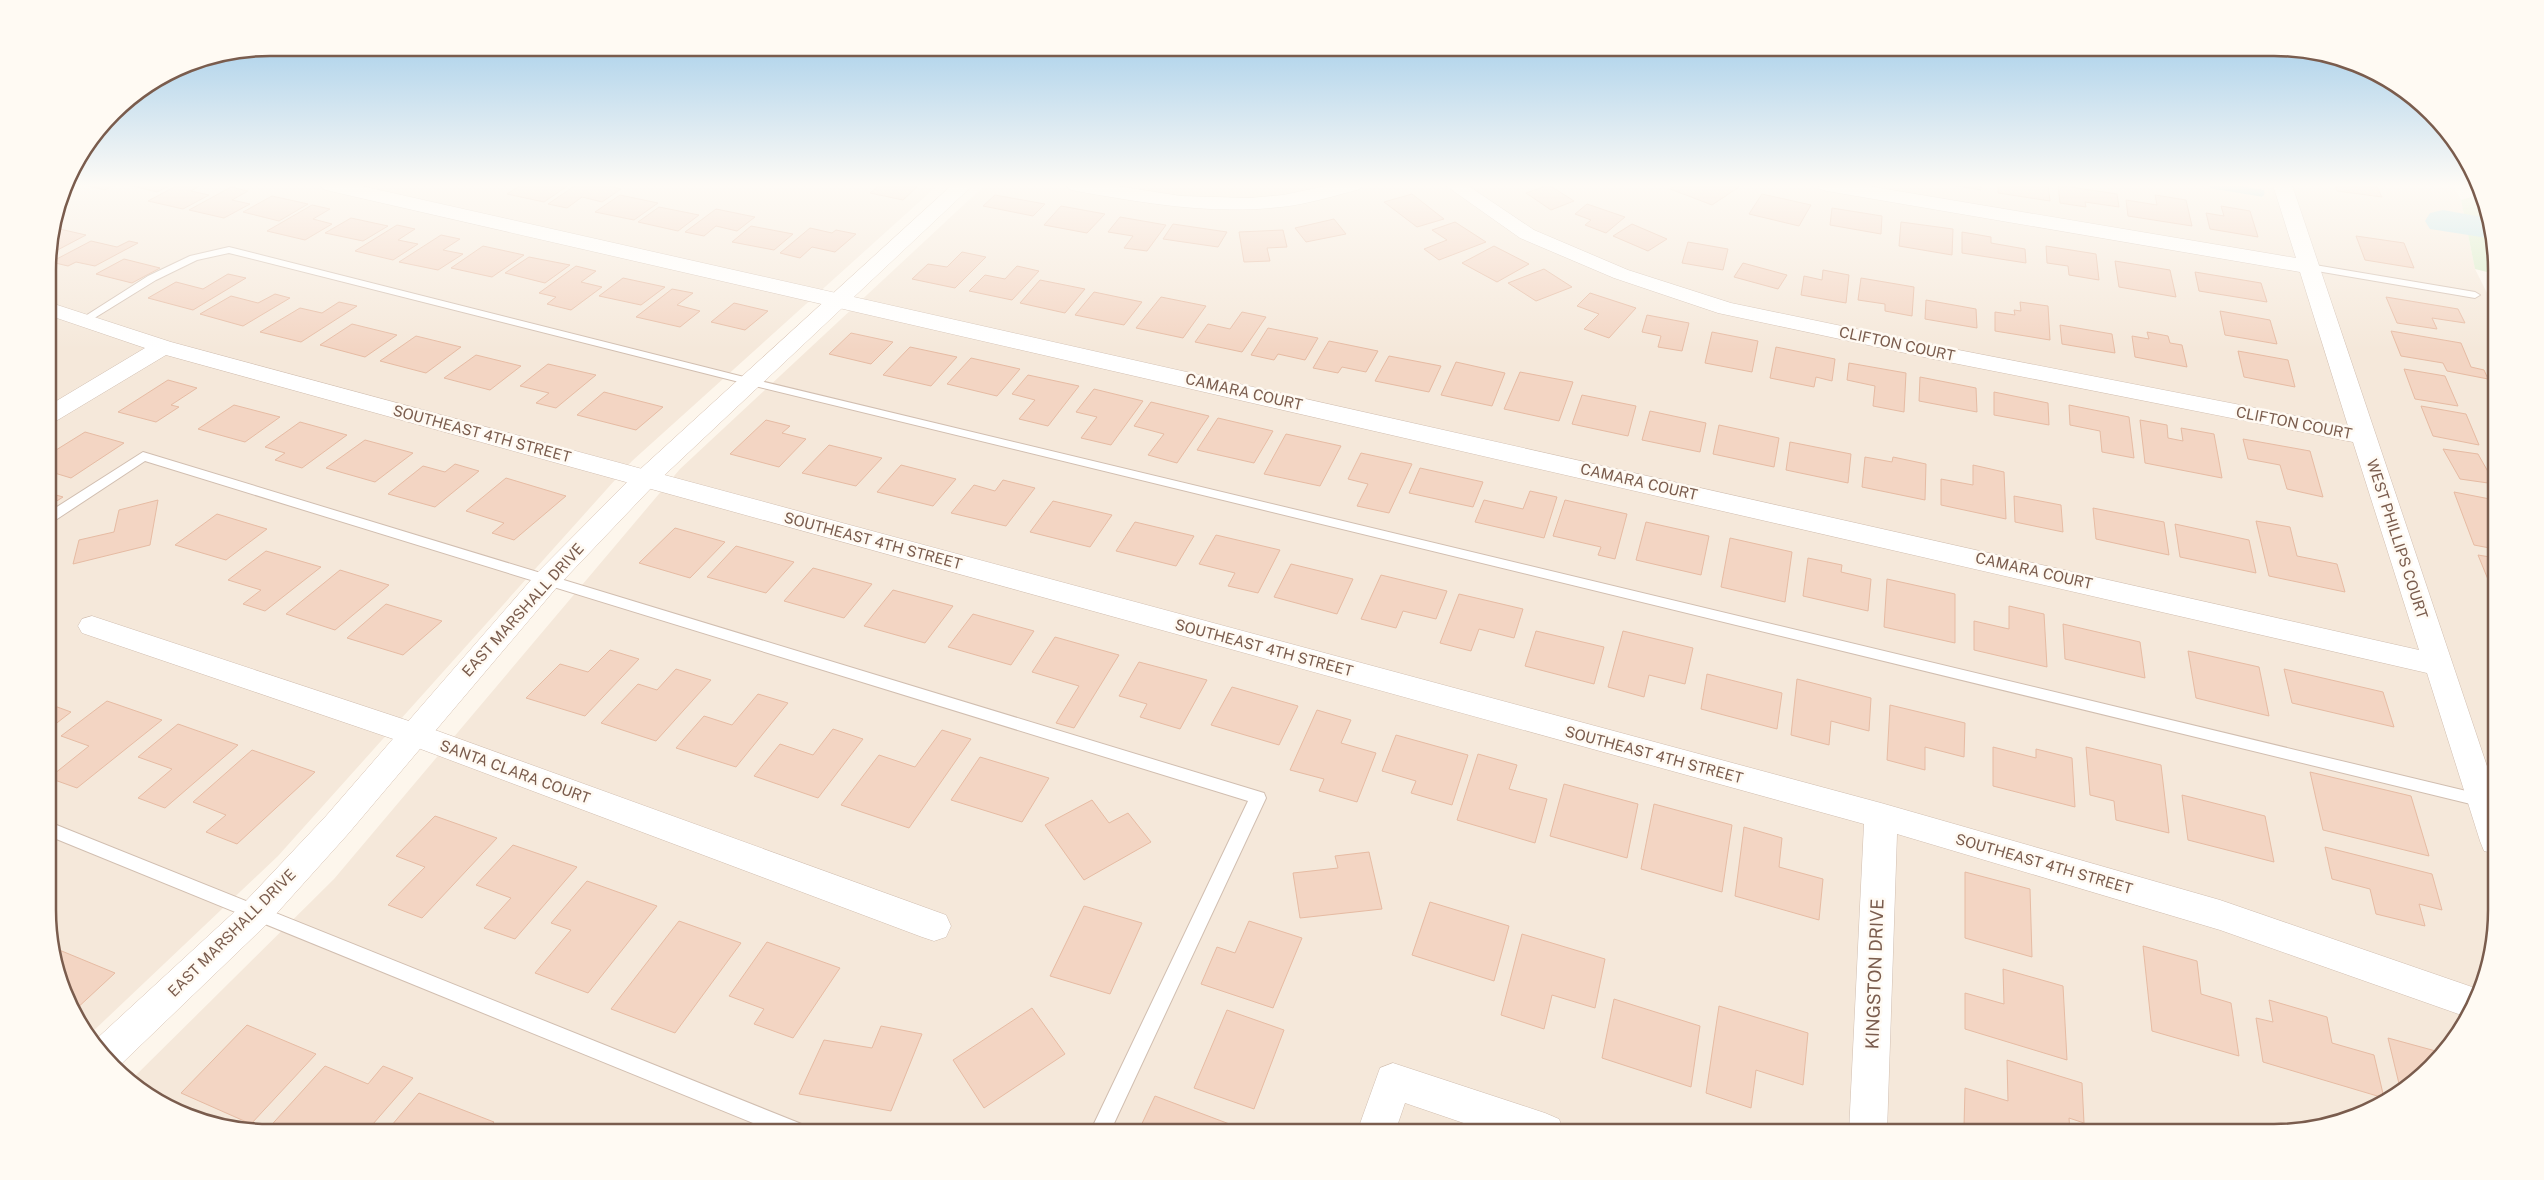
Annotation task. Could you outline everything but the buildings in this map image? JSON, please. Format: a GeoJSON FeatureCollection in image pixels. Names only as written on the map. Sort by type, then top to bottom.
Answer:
{"type":"FeatureCollection","features":[{"type":"Feature","properties":{"kind":"street","name":"CAMARA COURT"},"geometry":{"type":"LineString","coordinates":[[574,240],[2438,665]]}},
{"type":"Feature","properties":{"kind":"street","name":"EAST MARSHALL DRIVE"},"geometry":{"type":"LineString","coordinates":[[109,1051],[256,913],[337,825],[413,734],[547,580],[646,479],[904,240]]}},
{"type":"Feature","properties":{"kind":"street","name":"CLIFTON COURT"},"geometry":{"type":"LineString","coordinates":[[1541,240],[1621,274],[1726,308],[1938,353],[2363,436]]}},
{"type":"Feature","properties":{"kind":"street"},"geometry":{"type":"LineString","coordinates":[[2147,240],[2309,268]]}},
{"type":"Feature","properties":{"kind":"street","name":"WEST PHILLIPS COURT"},"geometry":{"type":"LineString","coordinates":[[2300,240],[2488,816]]}},
{"type":"Feature","properties":{"kind":"street","name":"SOUTHEAST 4TH STREET"},"geometry":{"type":"LineString","coordinates":[[56,311],[164,347],[1881,816],[2220,915],[2467,1001]]}},
{"type":"Feature","properties":{"kind":"street"},"geometry":{"type":"LineString","coordinates":[[56,411],[164,347]]}},
{"type":"Feature","properties":{"kind":"street","name":"SANTA CLARA COURT"},"geometry":{"type":"LineString","coordinates":[[92,626],[413,734],[934,926]]}},
{"type":"Feature","properties":{"kind":"street","name":"KINGSTON DRIVE"},"geometry":{"type":"LineString","coordinates":[[1868,1124],[1881,816]]}},
{"type":"Feature","properties":{"kind":"street"},"geometry":{"type":"LineString","coordinates":[[1379,1124],[1393,1081],[1521,1124]]}},
{"type":"Feature","properties":{"kind":"lane"},"geometry":{"type":"LineString","coordinates":[[84,320],[169,270],[194,258],[229,250],[751,382],[2483,801]]}},
{"type":"Feature","properties":{"kind":"lane"},"geometry":{"type":"LineString","coordinates":[[2309,268],[2475,295]]}},
{"type":"Feature","properties":{"kind":"lane"},"geometry":{"type":"LineString","coordinates":[[56,513],[143,456],[1258,798],[1104,1124]]}},
{"type":"Feature","properties":{"kind":"lane"},"geometry":{"type":"LineString","coordinates":[[56,832],[777,1124]]}},
{"type":"Feature","properties":{"kind":"shaded area"},"geometry":{"type":"Polygon","coordinates":[[[58,240],[877,240],[632,461],[278,856],[93,1031],[78,1005],[68,979],[60,952],[56,910],[56,270],[58,240]]]}},
{"type":"Feature","properties":{"kind":"shaded area"},"geometry":{"type":"Polygon","coordinates":[[[926,240],[2469,240],[2475,269],[2488,295],[2488,910],[2484,952],[2466,1005],[2444,1040],[2415,1071],[2393,1088],[2369,1102],[2343,1112],[2316,1120],[2274,1124],[270,1124],[228,1120],[201,1112],[175,1102],[135,1076],[334,879],[680,469],[926,240]]]}},
{"type":"Feature","properties":{"kind":"green space"},"geometry":{"type":"Polygon","coordinates":[[[2469,240],[2486,240],[2488,272],[2475,269],[2469,240]]]}}]}
